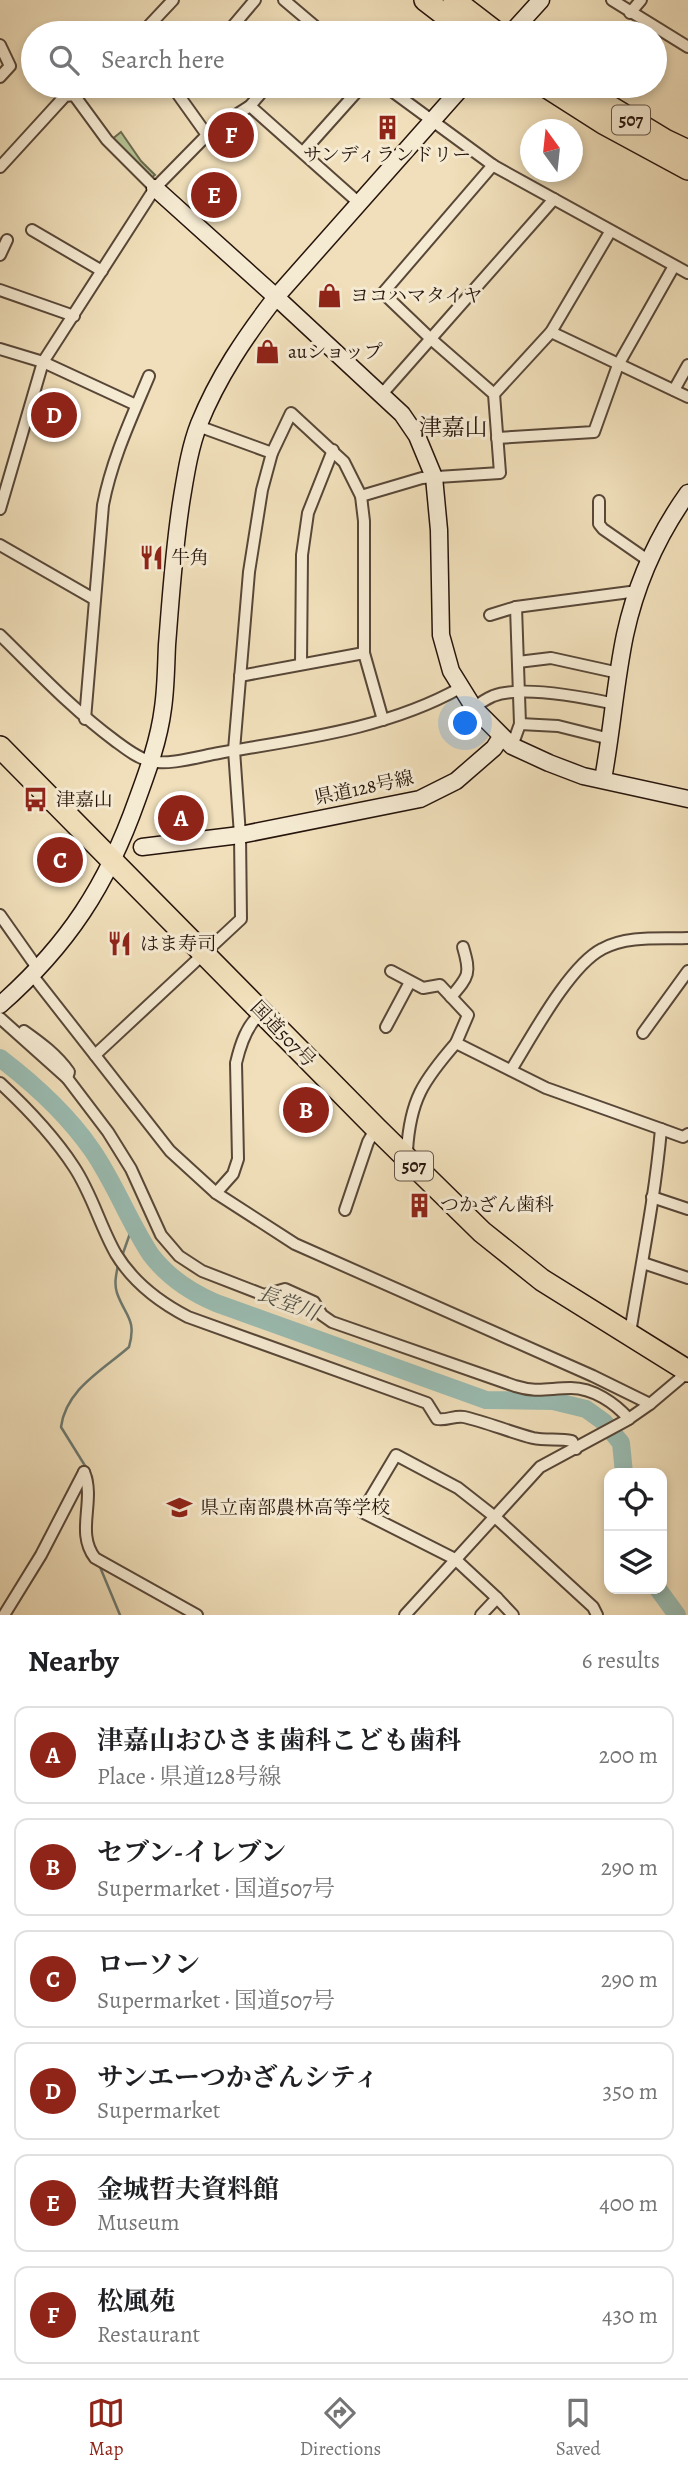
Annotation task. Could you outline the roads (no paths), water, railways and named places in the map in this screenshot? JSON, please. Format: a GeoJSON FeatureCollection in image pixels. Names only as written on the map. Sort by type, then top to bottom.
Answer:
{"type":"FeatureCollection","features":[{"type":"Feature","properties":{"kind":"highway"},"geometry":{"type":"LineString","coordinates":[[425,0],[452,21]]}},
{"type":"Feature","properties":{"kind":"highway"},"geometry":{"type":"LineString","coordinates":[[454,0],[481,21]]}},
{"type":"Feature","properties":{"kind":"highway","name":"507"},"geometry":{"type":"LineString","coordinates":[[564,98],[603,123],[688,169]]}},
{"type":"Feature","properties":{"kind":"highway","name":"507"},"geometry":{"type":"LineString","coordinates":[[596,98],[688,151]]}},
{"type":"Feature","properties":{"kind":"highway","name":"国道507号"},"geometry":{"type":"LineString","coordinates":[[0,747],[454,1207],[542,1280],[687,1370]]}},
{"type":"Feature","properties":{"kind":"street"},"geometry":{"type":"LineString","coordinates":[[153,21],[173,0]]}},
{"type":"Feature","properties":{"kind":"street"},"geometry":{"type":"LineString","coordinates":[[237,21],[255,0]]}},
{"type":"Feature","properties":{"kind":"street"},"geometry":{"type":"LineString","coordinates":[[284,0],[306,21]]}},
{"type":"Feature","properties":{"kind":"street"},"geometry":{"type":"LineString","coordinates":[[522,21],[541,0]]}},
{"type":"Feature","properties":{"kind":"street"},"geometry":{"type":"LineString","coordinates":[[612,0],[644,21]]}},
{"type":"Feature","properties":{"kind":"street"},"geometry":{"type":"LineString","coordinates":[[630,13],[641,0]]}},
{"type":"Feature","properties":{"kind":"street"},"geometry":{"type":"LineString","coordinates":[[667,35],[688,47]]}},
{"type":"Feature","properties":{"kind":"street"},"geometry":{"type":"LineString","coordinates":[[0,45],[10,66],[0,77]]}},
{"type":"Feature","properties":{"kind":"street"},"geometry":{"type":"LineString","coordinates":[[0,167],[63,98]]}},
{"type":"Feature","properties":{"kind":"street"},"geometry":{"type":"LineString","coordinates":[[76,98],[107,140],[155,188],[382,394],[402,414],[417,436],[434,477],[439,530],[441,635],[448,662],[460,688],[474,708],[507,742],[583,776],[688,799]]}},
{"type":"Feature","properties":{"kind":"street"},"geometry":{"type":"LineString","coordinates":[[183,98],[207,135]]}},
{"type":"Feature","properties":{"kind":"street"},"geometry":{"type":"LineString","coordinates":[[0,509],[43,362],[155,188],[207,135],[250,106],[257,98]]}},
{"type":"Feature","properties":{"kind":"street"},"geometry":{"type":"LineString","coordinates":[[303,152],[351,98]]}},
{"type":"Feature","properties":{"kind":"street"},"geometry":{"type":"LineString","coordinates":[[401,98],[493,165],[688,273]]}},
{"type":"Feature","properties":{"kind":"street"},"geometry":{"type":"LineString","coordinates":[[452,98],[276,298],[243,340],[218,383],[198,426],[186,473],[174,544],[163,708],[152,762],[113,862],[85,911],[3,1014],[41,1048],[67,1078],[108,1132],[131,1169],[161,1235],[179,1255],[202,1271],[264,1295],[285,1289],[314,1302],[322,1315],[332,1322],[531,1391],[585,1389],[618,1406],[628,1420]]}},
{"type":"Feature","properties":{"kind":"street"},"geometry":{"type":"LineString","coordinates":[[250,106],[359,203]]}},
{"type":"Feature","properties":{"kind":"street"},"geometry":{"type":"LineString","coordinates":[[361,496],[422,478],[500,473],[494,394],[383,293],[493,165]]}},
{"type":"Feature","properties":{"kind":"street"},"geometry":{"type":"LineString","coordinates":[[382,394],[554,199]]}},
{"type":"Feature","properties":{"kind":"street"},"geometry":{"type":"LineString","coordinates":[[32,230],[102,271]]}},
{"type":"Feature","properties":{"kind":"street"},"geometry":{"type":"LineString","coordinates":[[494,394],[551,332],[610,232]]}},
{"type":"Feature","properties":{"kind":"street"},"geometry":{"type":"LineString","coordinates":[[0,256],[7,240]]}},
{"type":"Feature","properties":{"kind":"street"},"geometry":{"type":"LineString","coordinates":[[497,438],[594,432],[618,365],[674,266]]}},
{"type":"Feature","properties":{"kind":"street"},"geometry":{"type":"LineString","coordinates":[[0,290],[74,316]]}},
{"type":"Feature","properties":{"kind":"street"},"geometry":{"type":"LineString","coordinates":[[551,332],[688,397]]}},
{"type":"Feature","properties":{"kind":"street"},"geometry":{"type":"LineString","coordinates":[[0,349],[43,362],[136,405]]}},
{"type":"Feature","properties":{"kind":"street"},"geometry":{"type":"LineString","coordinates":[[674,390],[688,365]]}},
{"type":"Feature","properties":{"kind":"street"},"geometry":{"type":"LineString","coordinates":[[85,719],[94,599],[108,476],[149,376]]}},
{"type":"Feature","properties":{"kind":"street"},"geometry":{"type":"LineString","coordinates":[[95,1055],[241,919],[240,835],[234,750],[254,529],[272,453],[291,413],[344,462],[361,496],[364,521],[363,653],[383,720]]}},
{"type":"Feature","properties":{"kind":"street"},"geometry":{"type":"LineString","coordinates":[[198,426],[272,453]]}},
{"type":"Feature","properties":{"kind":"street"},"geometry":{"type":"LineString","coordinates":[[301,664],[302,555],[308,513],[333,450]]}},
{"type":"Feature","properties":{"kind":"street"},"geometry":{"type":"LineString","coordinates":[[603,779],[625,635],[636,594],[663,533],[688,493]]}},
{"type":"Feature","properties":{"kind":"street"},"geometry":{"type":"LineString","coordinates":[[599,501],[599,524],[603,529],[649,561]]}},
{"type":"Feature","properties":{"kind":"street"},"geometry":{"type":"LineString","coordinates":[[0,545],[94,599]]}},
{"type":"Feature","properties":{"kind":"street"},"geometry":{"type":"LineString","coordinates":[[490,615],[516,607],[630,592],[636,594]]}},
{"type":"Feature","properties":{"kind":"street"},"geometry":{"type":"LineString","coordinates":[[507,742],[520,724],[516,607]]}},
{"type":"Feature","properties":{"kind":"street"},"geometry":{"type":"LineString","coordinates":[[0,635],[85,719],[132,752],[152,762],[174,761],[383,720],[425,705],[460,688]]}},
{"type":"Feature","properties":{"kind":"street"},"geometry":{"type":"LineString","coordinates":[[240,676],[363,653]]}},
{"type":"Feature","properties":{"kind":"street"},"geometry":{"type":"LineString","coordinates":[[518,662],[551,659],[620,673]]}},
{"type":"Feature","properties":{"kind":"street"},"geometry":{"type":"LineString","coordinates":[[474,708],[495,695],[549,692],[615,704]]}},
{"type":"Feature","properties":{"kind":"street"},"geometry":{"type":"LineString","coordinates":[[520,724],[558,726],[610,739]]}},
{"type":"Feature","properties":{"kind":"street","name":"県道128号線"},"geometry":{"type":"LineString","coordinates":[[142,847],[240,835],[420,799],[456,780],[494,748],[507,742]]}},
{"type":"Feature","properties":{"kind":"street"},"geometry":{"type":"LineString","coordinates":[[0,915],[36,973],[95,1055],[170,1151],[216,1193],[295,1244],[593,1376],[650,1404]]}},
{"type":"Feature","properties":{"kind":"street"},"geometry":{"type":"LineString","coordinates":[[511,1070],[543,1017],[576,972],[602,948],[629,940],[688,938]]}},
{"type":"Feature","properties":{"kind":"street"},"geometry":{"type":"LineString","coordinates":[[451,997],[468,976],[469,967],[464,947]]}},
{"type":"Feature","properties":{"kind":"street"},"geometry":{"type":"LineString","coordinates":[[391,971],[423,989],[440,985],[468,1015],[456,1043],[424,1081],[416,1098],[407,1151],[403,1156]]}},
{"type":"Feature","properties":{"kind":"street"},"geometry":{"type":"LineString","coordinates":[[643,1033],[688,971]]}},
{"type":"Feature","properties":{"kind":"street"},"geometry":{"type":"LineString","coordinates":[[386,1027],[410,982]]}},
{"type":"Feature","properties":{"kind":"street"},"geometry":{"type":"LineString","coordinates":[[216,1193],[233,1174],[237,1159],[236,1063],[239,1049],[256,1017],[263,1013]]}},
{"type":"Feature","properties":{"kind":"street"},"geometry":{"type":"LineString","coordinates":[[456,1043],[547,1088],[683,1137],[688,1134]]}},
{"type":"Feature","properties":{"kind":"street"},"geometry":{"type":"LineString","coordinates":[[0,1083],[40,1120],[74,1167],[120,1260],[165,1305],[188,1317],[427,1403],[437,1419],[444,1421],[461,1416],[500,1430],[538,1439],[558,1438],[572,1441],[578,1448]]}},
{"type":"Feature","properties":{"kind":"street"},"geometry":{"type":"LineString","coordinates":[[345,1210],[368,1142],[376,1128]]}},
{"type":"Feature","properties":{"kind":"street"},"geometry":{"type":"LineString","coordinates":[[630,1334],[643,1263],[661,1129]]}},
{"type":"Feature","properties":{"kind":"street"},"geometry":{"type":"LineString","coordinates":[[652,1197],[688,1209]]}},
{"type":"Feature","properties":{"kind":"street"},"geometry":{"type":"LineString","coordinates":[[643,1263],[688,1278]]}},
{"type":"Feature","properties":{"kind":"street"},"geometry":{"type":"LineString","coordinates":[[405,1615],[540,1467],[628,1420],[682,1377],[687,1370]]}},
{"type":"Feature","properties":{"kind":"street"},"geometry":{"type":"LineString","coordinates":[[513,1615],[455,1559],[362,1512],[396,1455],[458,1488],[495,1517],[593,1607],[597,1615]]}},
{"type":"Feature","properties":{"kind":"street"},"geometry":{"type":"LineString","coordinates":[[4,1615],[41,1555],[84,1472],[89,1484],[85,1537],[95,1558],[197,1615]]}},
{"type":"Feature","properties":{"kind":"street"},"geometry":{"type":"LineString","coordinates":[[481,1615],[497,1598]]}},
{"type":"Feature","properties":{"kind":"waterway","name":"長堂川"},"geometry":{"type":"LineString","coordinates":[[0,1058],[50,1101],[83,1137],[108,1176],[151,1255],[188,1289],[216,1303],[486,1400],[553,1401],[586,1409],[604,1422],[621,1443],[624,1468]]}},
{"type":"Feature","properties":{"kind":"waterway"},"geometry":{"type":"LineString","coordinates":[[122,1256],[133,1225]]}},
{"type":"Feature","properties":{"kind":"waterway"},"geometry":{"type":"LineString","coordinates":[[93,1496],[92,1477],[61,1427],[64,1414],[78,1391],[129,1347],[132,1330],[117,1293],[118,1265]]}},
{"type":"Feature","properties":{"kind":"waterway"},"geometry":{"type":"LineString","coordinates":[[100,1567],[120,1615]]}},
{"type":"Feature","properties":{"kind":"waterway","name":"長堂川"},"geometry":{"type":"LineString","coordinates":[[662,1594],[677,1615]]}},
{"type":"Feature","properties":{"kind":"place","name":"サンディランドリー"},"geometry":{"type":"Point","coordinates":[387,127]}},
{"type":"Feature","properties":{"kind":"place","name":"松風苑"},"geometry":{"type":"Point","coordinates":[231,135]}},
{"type":"Feature","properties":{"kind":"place","name":"金城哲夫資料館"},"geometry":{"type":"Point","coordinates":[214,195]}},
{"type":"Feature","properties":{"kind":"place","name":"ヨコハマタイヤ"},"geometry":{"type":"Point","coordinates":[330,296]}},
{"type":"Feature","properties":{"kind":"place","name":"auショップ"},"geometry":{"type":"Point","coordinates":[268,352]}},
{"type":"Feature","properties":{"kind":"place","name":"サンエーつかざんシティ"},"geometry":{"type":"Point","coordinates":[54,415]}},
{"type":"Feature","properties":{"kind":"place","name":"牛角"},"geometry":{"type":"Point","coordinates":[151,558]}},
{"type":"Feature","properties":{"kind":"place","name":"津嘉山"},"geometry":{"type":"Point","coordinates":[36,800]}},
{"type":"Feature","properties":{"kind":"place","name":"津嘉山おひさま歯科こども歯科"},"geometry":{"type":"Point","coordinates":[181,818]}},
{"type":"Feature","properties":{"kind":"place","name":"ローソン"},"geometry":{"type":"Point","coordinates":[60,860]}},
{"type":"Feature","properties":{"kind":"place","name":"はま寿司"},"geometry":{"type":"Point","coordinates":[120,944]}},
{"type":"Feature","properties":{"kind":"place","name":"セブン-イレブン"},"geometry":{"type":"Point","coordinates":[306,1110]}},
{"type":"Feature","properties":{"kind":"place","name":"つかざん歯科"},"geometry":{"type":"Point","coordinates":[420,1205]}},
{"type":"Feature","properties":{"kind":"place","name":"県立南部農林高等学校"},"geometry":{"type":"Point","coordinates":[180,1508]}},
{"type":"Feature","properties":{"kind":"district","name":"津嘉山"},"geometry":{"type":"Point","coordinates":[453,427]}}]}
